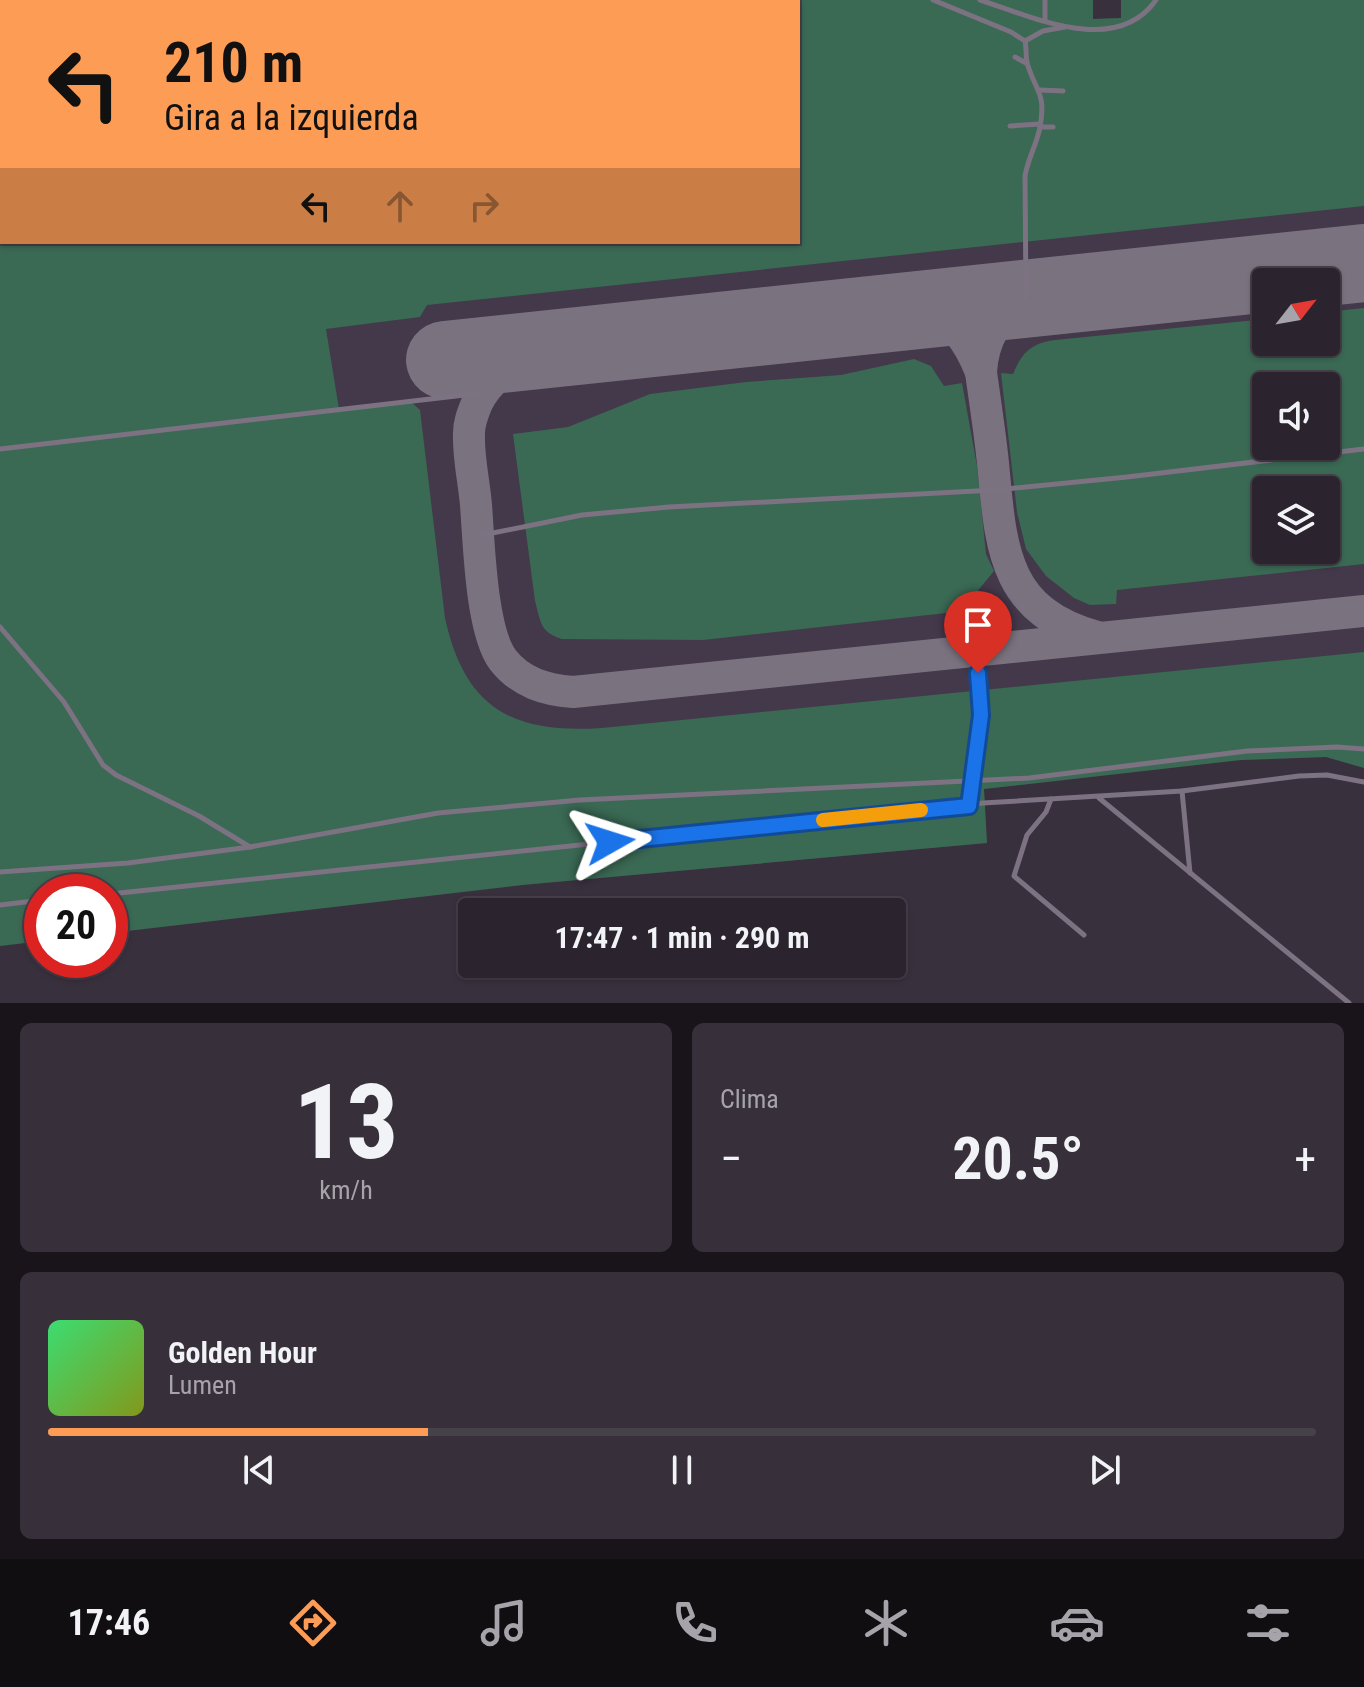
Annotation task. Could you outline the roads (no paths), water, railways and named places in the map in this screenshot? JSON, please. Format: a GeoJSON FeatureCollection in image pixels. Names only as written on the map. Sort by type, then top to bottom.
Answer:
{"type":"FeatureCollection","features":[{"type":"Feature","properties":{"kind":"lane"},"geometry":{"type":"LineString","coordinates":[[933,0],[1011,32],[1025,41]]}},
{"type":"Feature","properties":{"kind":"lane"},"geometry":{"type":"LineString","coordinates":[[980,0],[1070,27]]}},
{"type":"Feature","properties":{"kind":"lane"},"geometry":{"type":"LineString","coordinates":[[1045,0],[1045,21]]}},
{"type":"Feature","properties":{"kind":"lane"},"geometry":{"type":"LineString","coordinates":[[1025,41],[1053,28],[1105,29],[1126,25],[1141,17],[1156,0]]}},
{"type":"Feature","properties":{"kind":"lane"},"geometry":{"type":"LineString","coordinates":[[1025,41],[1026,63],[1042,99],[1040,126],[1025,176],[1026,299]]}},
{"type":"Feature","properties":{"kind":"lane"},"geometry":{"type":"LineString","coordinates":[[1015,57],[1026,63]]}},
{"type":"Feature","properties":{"kind":"lane"},"geometry":{"type":"LineString","coordinates":[[1040,90],[1063,91]]}},
{"type":"Feature","properties":{"kind":"lane"},"geometry":{"type":"LineString","coordinates":[[1010,126],[1053,127]]}},
{"type":"Feature","properties":{"kind":"lane"},"geometry":{"type":"LineString","coordinates":[[0,449],[482,393]]}},
{"type":"Feature","properties":{"kind":"lane"},"geometry":{"type":"LineString","coordinates":[[478,536],[582,515],[640,509],[995,490],[1364,449]]}},
{"type":"Feature","properties":{"kind":"lane"},"geometry":{"type":"LineString","coordinates":[[0,627],[64,702],[103,765],[116,775],[199,816],[250,847]]}},
{"type":"Feature","properties":{"kind":"lane"},"geometry":{"type":"LineString","coordinates":[[969,806],[981,715],[975,652]]}},
{"type":"Feature","properties":{"kind":"lane"},"geometry":{"type":"LineString","coordinates":[[0,872],[128,863],[250,847],[438,813],[580,800],[1029,778],[1247,751],[1337,747],[1364,749]]}},
{"type":"Feature","properties":{"kind":"lane"},"geometry":{"type":"LineString","coordinates":[[128,892],[983,803],[1182,791],[1299,776],[1327,775],[1364,782]]}},
{"type":"Feature","properties":{"kind":"lane"},"geometry":{"type":"LineString","coordinates":[[1182,791],[1191,874]]}},
{"type":"Feature","properties":{"kind":"lane"},"geometry":{"type":"LineString","coordinates":[[1098,797],[1349,1003]]}},
{"type":"Feature","properties":{"kind":"lane"},"geometry":{"type":"LineString","coordinates":[[1051,799],[1046,812],[1024,840],[1014,876],[1084,935]]}},
{"type":"Feature","properties":{"kind":"lane"},"geometry":{"type":"LineString","coordinates":[[0,905],[24,902]]}}]}
